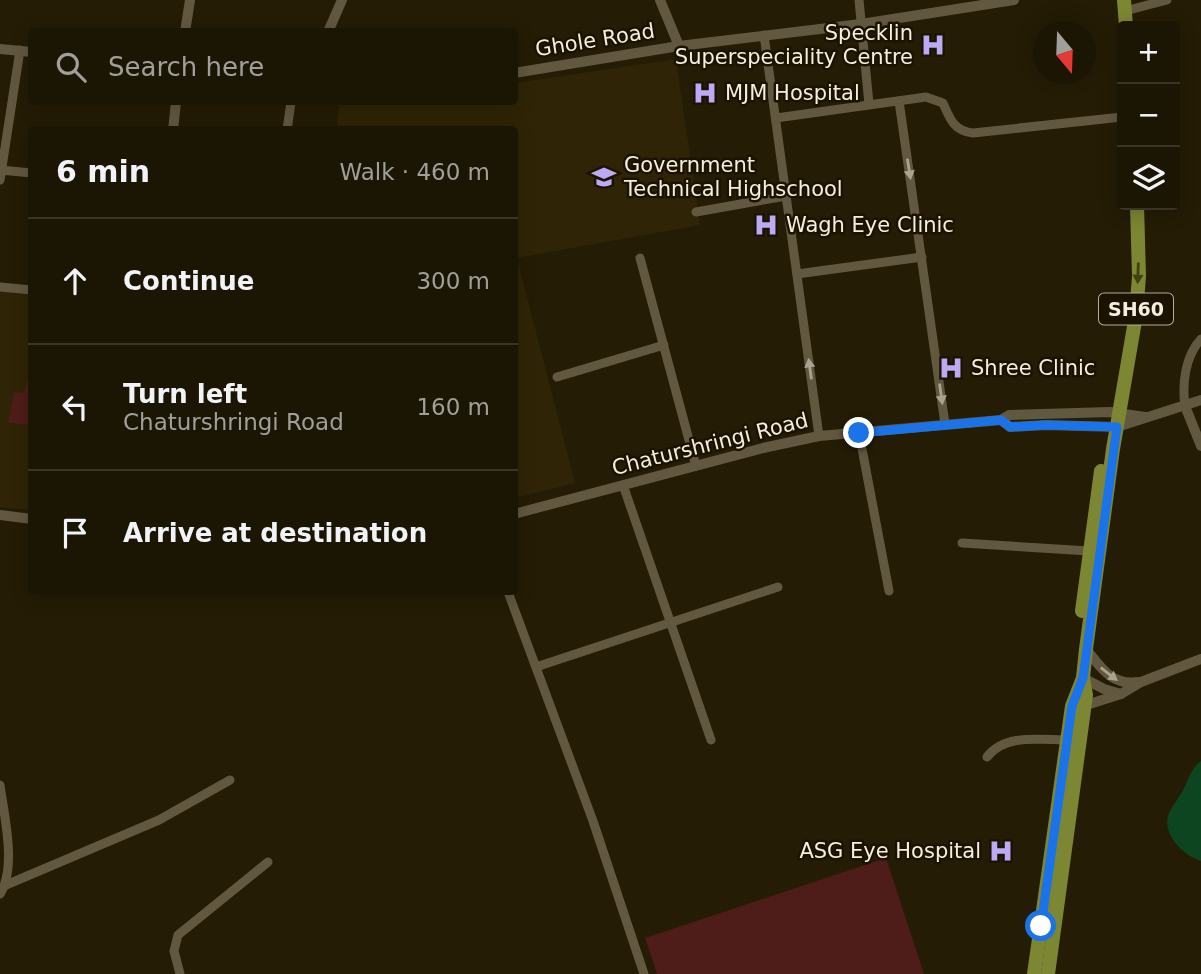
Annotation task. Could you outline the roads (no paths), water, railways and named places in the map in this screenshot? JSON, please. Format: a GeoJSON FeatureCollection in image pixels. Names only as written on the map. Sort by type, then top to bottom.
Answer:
{"type":"FeatureCollection","features":[{"type":"Feature","properties":{"kind":"main road","name":"SH60"},"geometry":{"type":"LineString","coordinates":[[1048,974],[1078,707],[1118,420],[1136,315],[1139,276],[1137,210]]}},
{"type":"Feature","properties":{"kind":"main road","name":"SH60"},"geometry":{"type":"LineString","coordinates":[[1083,678],[1075,671],[1089,551],[1106,432],[1118,420]]}},
{"type":"Feature","properties":{"kind":"main road","name":"SH60"},"geometry":{"type":"LineString","coordinates":[[1034,974],[1069,740],[1078,707]]}},
{"type":"Feature","properties":{"kind":"street"},"geometry":{"type":"LineString","coordinates":[[186,28],[190,0]]}},
{"type":"Feature","properties":{"kind":"street"},"geometry":{"type":"LineString","coordinates":[[330,28],[342,0]]}},
{"type":"Feature","properties":{"kind":"street"},"geometry":{"type":"LineString","coordinates":[[660,0],[679,46]]}},
{"type":"Feature","properties":{"kind":"street"},"geometry":{"type":"LineString","coordinates":[[859,0],[869,104]]}},
{"type":"Feature","properties":{"kind":"street","name":"Ghole Road"},"geometry":{"type":"LineString","coordinates":[[518,72],[679,46],[861,24],[1014,0]]}},
{"type":"Feature","properties":{"kind":"street"},"geometry":{"type":"LineString","coordinates":[[1124,5],[1167,0]]}},
{"type":"Feature","properties":{"kind":"street"},"geometry":{"type":"LineString","coordinates":[[764,35],[819,436]]}},
{"type":"Feature","properties":{"kind":"street"},"geometry":{"type":"LineString","coordinates":[[0,49],[26,51],[1,174],[28,173]]}},
{"type":"Feature","properties":{"kind":"street"},"geometry":{"type":"LineString","coordinates":[[776,118],[926,97],[943,103],[954,125],[962,132],[1117,118]]}},
{"type":"Feature","properties":{"kind":"street"},"geometry":{"type":"LineString","coordinates":[[899,101],[945,424]]}},
{"type":"Feature","properties":{"kind":"street"},"geometry":{"type":"LineString","coordinates":[[173,126],[176,105]]}},
{"type":"Feature","properties":{"kind":"street"},"geometry":{"type":"LineString","coordinates":[[287,126],[290,105]]}},
{"type":"Feature","properties":{"kind":"street"},"geometry":{"type":"LineString","coordinates":[[696,212],[786,196]]}},
{"type":"Feature","properties":{"kind":"street"},"geometry":{"type":"LineString","coordinates":[[797,274],[922,257]]}},
{"type":"Feature","properties":{"kind":"street"},"geometry":{"type":"LineString","coordinates":[[640,258],[696,466]]}},
{"type":"Feature","properties":{"kind":"street"},"geometry":{"type":"LineString","coordinates":[[0,287],[28,290]]}},
{"type":"Feature","properties":{"kind":"street"},"geometry":{"type":"LineString","coordinates":[[1201,339],[1187,367],[1182,388],[1185,406],[1201,446]]}},
{"type":"Feature","properties":{"kind":"street"},"geometry":{"type":"LineString","coordinates":[[557,377],[664,345]]}},
{"type":"Feature","properties":{"kind":"street"},"geometry":{"type":"LineString","coordinates":[[1185,406],[1201,400]]}},
{"type":"Feature","properties":{"kind":"street","name":"Chaturshringi Road"},"geometry":{"type":"LineString","coordinates":[[518,513],[763,448],[819,436],[1001,420],[1009,415],[1118,420],[1145,417],[1185,406]]}},
{"type":"Feature","properties":{"kind":"street"},"geometry":{"type":"LineString","coordinates":[[859,433],[889,591]]}},
{"type":"Feature","properties":{"kind":"street"},"geometry":{"type":"LineString","coordinates":[[623,485],[710,740]]}},
{"type":"Feature","properties":{"kind":"street"},"geometry":{"type":"LineString","coordinates":[[0,515],[28,518]]}},
{"type":"Feature","properties":{"kind":"street"},"geometry":{"type":"LineString","coordinates":[[962,543],[1089,551]]}},
{"type":"Feature","properties":{"kind":"street"},"geometry":{"type":"LineString","coordinates":[[536,667],[778,587]]}},
{"type":"Feature","properties":{"kind":"street"},"geometry":{"type":"LineString","coordinates":[[509,595],[593,821],[644,974]]}},
{"type":"Feature","properties":{"kind":"street"},"geometry":{"type":"LineString","coordinates":[[1086,649],[1113,679],[1129,684],[1141,682]]}},
{"type":"Feature","properties":{"kind":"street"},"geometry":{"type":"LineString","coordinates":[[1078,707],[1121,694],[1141,682],[1201,659]]}},
{"type":"Feature","properties":{"kind":"street"},"geometry":{"type":"LineString","coordinates":[[1083,678],[1104,690],[1121,694]]}},
{"type":"Feature","properties":{"kind":"street"},"geometry":{"type":"LineString","coordinates":[[987,757],[995,747],[1014,740],[1069,740]]}},
{"type":"Feature","properties":{"kind":"street"},"geometry":{"type":"LineString","coordinates":[[6,885],[159,820],[230,780]]}},
{"type":"Feature","properties":{"kind":"street"},"geometry":{"type":"LineString","coordinates":[[0,785],[8,846],[6,885],[0,894]]}},
{"type":"Feature","properties":{"kind":"street"},"geometry":{"type":"LineString","coordinates":[[180,974],[174,951],[178,935],[268,862]]}},
{"type":"Feature","properties":{"kind":"place","name":"Specklin Superspeciality Centre"},"geometry":{"type":"Point","coordinates":[933,45]}},
{"type":"Feature","properties":{"kind":"place","name":"MJM Hospital"},"geometry":{"type":"Point","coordinates":[705,93]}},
{"type":"Feature","properties":{"kind":"place","name":"Government Technical Highschool"},"geometry":{"type":"Point","coordinates":[604,177]}},
{"type":"Feature","properties":{"kind":"place","name":"Wagh Eye Clinic"},"geometry":{"type":"Point","coordinates":[766,225]}},
{"type":"Feature","properties":{"kind":"place","name":"Shree Clinic"},"geometry":{"type":"Point","coordinates":[951,368]}},
{"type":"Feature","properties":{"kind":"place","name":"ASG Eye Hospital"},"geometry":{"type":"Point","coordinates":[1001,851]}}]}
